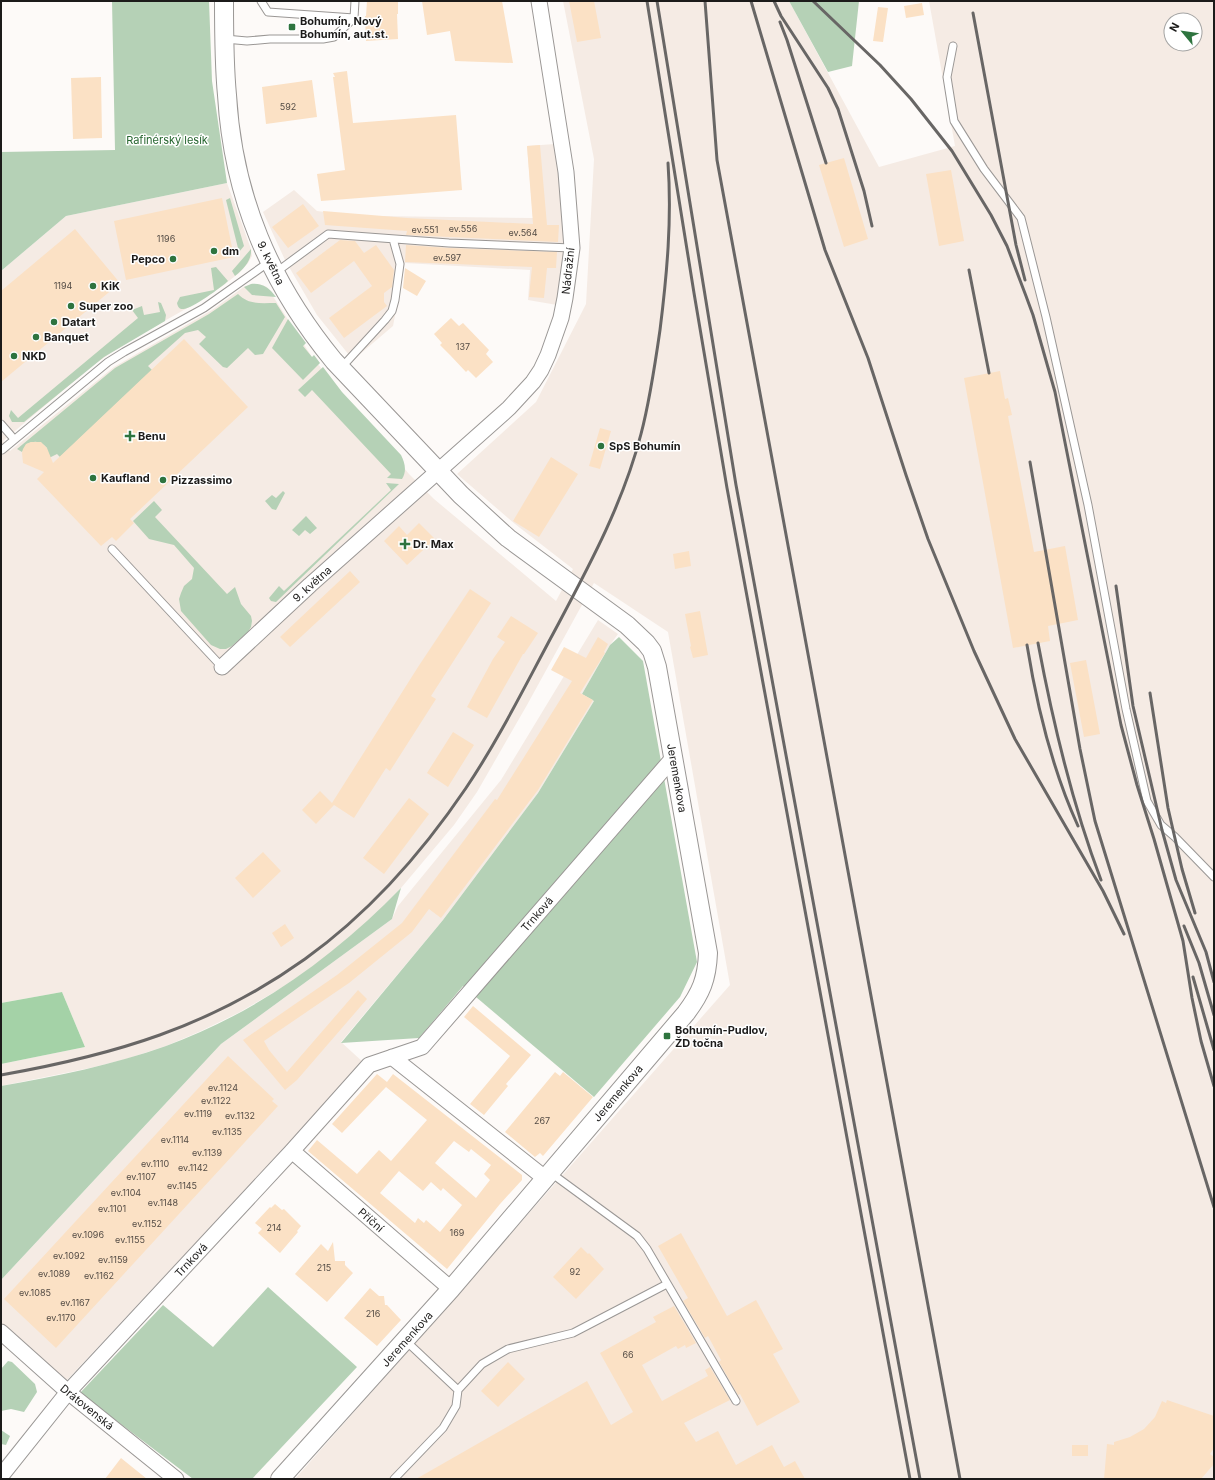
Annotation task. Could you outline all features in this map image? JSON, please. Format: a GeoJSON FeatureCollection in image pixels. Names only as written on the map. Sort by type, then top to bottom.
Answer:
{"type":"FeatureCollection","features":[{"type":"Feature","properties":{"kind":"street","name":"9. května"},"geometry":{"type":"LineString","coordinates":[[224,1],[227,96],[240,181],[252,219],[272,268],[294,307],[316,339],[341,368],[461,495],[508,538],[627,625]]}},
{"type":"Feature","properties":{"kind":"street","name":"Nádražní"},"geometry":{"type":"LineString","coordinates":[[438,471],[520,398],[533,382],[541,370],[554,341],[561,318],[572,248],[566,172],[539,1]]}},
{"type":"Feature","properties":{"kind":"street","name":"9. května"},"geometry":{"type":"LineString","coordinates":[[222,667],[438,471]]}},
{"type":"Feature","properties":{"kind":"street","name":"Jeremenkova"},"geometry":{"type":"LineString","coordinates":[[280,1479],[406,1341],[548,1176],[686,1013],[698,996],[706,977],[708,953],[654,658],[646,644],[627,625]]}},
{"type":"Feature","properties":{"kind":"street","name":"Trnková"},"geometry":{"type":"LineString","coordinates":[[1,1476],[68,1392],[292,1152],[369,1065],[422,1047],[673,758]]}},
{"type":"Feature","properties":{"kind":"street"},"geometry":{"type":"LineString","coordinates":[[392,1057],[548,1176]]}},
{"type":"Feature","properties":{"kind":"street","name":"Příční"},"geometry":{"type":"LineString","coordinates":[[292,1152],[451,1290]]}},
{"type":"Feature","properties":{"kind":"street","name":"Drátovenská"},"geometry":{"type":"LineString","coordinates":[[1,1332],[68,1392],[176,1479]]}},
{"type":"Feature","properties":{"kind":"lane"},"geometry":{"type":"LineString","coordinates":[[261,1],[268,12],[354,18]]}},
{"type":"Feature","properties":{"kind":"lane"},"geometry":{"type":"LineString","coordinates":[[224,39],[323,39],[334,37],[354,18],[355,1]]}},
{"type":"Feature","properties":{"kind":"lane"},"geometry":{"type":"LineString","coordinates":[[953,46],[947,77],[954,120],[984,169],[1021,218],[1023,225],[1046,317],[1088,505],[1126,709],[1147,801],[1161,825],[1175,837],[1214,877]]}},
{"type":"Feature","properties":{"kind":"lane"},"geometry":{"type":"LineString","coordinates":[[2,450],[108,362],[204,308],[328,234],[449,243],[572,248]]}},
{"type":"Feature","properties":{"kind":"lane"},"geometry":{"type":"LineString","coordinates":[[341,368],[392,311],[400,264],[393,239]]}},
{"type":"Feature","properties":{"kind":"lane"},"geometry":{"type":"LineString","coordinates":[[1,424],[14,439]]}},
{"type":"Feature","properties":{"kind":"lane"},"geometry":{"type":"LineString","coordinates":[[112,549],[222,667]]}},
{"type":"Feature","properties":{"kind":"lane"},"geometry":{"type":"LineString","coordinates":[[548,1176],[637,1236],[647,1249],[736,1401]]}},
{"type":"Feature","properties":{"kind":"lane"},"geometry":{"type":"LineString","coordinates":[[394,1479],[443,1428],[456,1406],[458,1390],[482,1364],[508,1349],[573,1333],[667,1284]]}},
{"type":"Feature","properties":{"kind":"lane"},"geometry":{"type":"LineString","coordinates":[[406,1341],[458,1390]]}},
{"type":"Feature","properties":{"kind":"shaded area"},"geometry":{"type":"Polygon","coordinates":[[[563,1],[789,1],[879,167],[955,146],[929,1],[1214,1],[1214,1479],[295,1479],[730,985],[668,632],[594,583],[477,792],[454,825],[401,888],[374,916],[345,942],[311,968],[278,990],[238,1013],[166,1046],[126,1059],[90,1068],[1,1086],[1,1064],[85,1047],[62,992],[1,1003],[1,271],[66,216],[227,183],[251,249],[252,256],[248,263],[239,273],[205,298],[122,345],[92,366],[3,441],[10,451],[114,367],[212,310],[245,286],[259,284],[267,287],[312,357],[409,474],[434,499],[556,601],[573,569],[515,524],[457,474],[536,402],[586,304],[594,159],[563,1]]]}},
{"type":"Feature","properties":{"kind":"shaded area"},"geometry":{"type":"Polygon","coordinates":[[[555,144],[566,240],[557,305],[528,300],[530,270],[405,263],[393,326],[353,360],[317,315],[285,260],[263,212],[294,190],[317,211],[333,213],[375,216],[533,218],[527,146],[555,144]]]}},
{"type":"Feature","properties":{"kind":"shaded area"},"geometry":{"type":"Polygon","coordinates":[[[598,620],[618,634],[610,645],[582,694],[594,701],[538,793],[443,920],[341,1042],[364,1063],[66,1381],[1,1332],[1,1280],[221,1044],[392,919],[398,906],[501,780],[598,620]]]}},
{"type":"Feature","properties":{"kind":"green space","name":"Rafinérský lesík"},"geometry":{"type":"Polygon","coordinates":[[[112,1],[209,1],[212,81],[227,183],[66,216],[1,271],[1,152],[115,150],[112,1]]]}},
{"type":"Feature","properties":{"kind":"green space"},"geometry":{"type":"Polygon","coordinates":[[[789,1],[859,1],[852,66],[828,72],[789,1]]]}},
{"type":"Feature","properties":{"kind":"green space"},"geometry":{"type":"Polygon","coordinates":[[[230,198],[244,246],[239,252],[226,200],[230,198]]]}},
{"type":"Feature","properties":{"kind":"green space"},"geometry":{"type":"Polygon","coordinates":[[[251,249],[247,264],[235,276],[232,271],[251,249]]]}},
{"type":"Feature","properties":{"kind":"green space"},"geometry":{"type":"Polygon","coordinates":[[[216,267],[228,281],[213,293],[192,306],[183,309],[179,308],[177,303],[180,297],[214,290],[211,268],[216,267]]]}},
{"type":"Feature","properties":{"kind":"green space"},"geometry":{"type":"Polygon","coordinates":[[[251,284],[259,284],[265,287],[276,297],[252,295],[244,287],[251,284]]]}},
{"type":"Feature","properties":{"kind":"green space"},"geometry":{"type":"Polygon","coordinates":[[[238,294],[242,298],[251,302],[276,303],[285,317],[263,354],[255,355],[248,348],[227,368],[223,367],[199,344],[206,337],[198,330],[185,333],[148,366],[152,370],[60,457],[57,454],[47,459],[47,448],[38,442],[27,444],[22,452],[17,449],[115,368],[209,314],[238,294]]]}},
{"type":"Feature","properties":{"kind":"green space"},"geometry":{"type":"Polygon","coordinates":[[[158,302],[161,303],[166,315],[165,321],[104,357],[24,422],[12,422],[9,416],[11,410],[18,418],[138,318],[132,310],[142,306],[144,315],[160,312],[158,302]]]}},
{"type":"Feature","properties":{"kind":"green space"},"geometry":{"type":"Polygon","coordinates":[[[288,319],[306,343],[303,346],[312,357],[314,355],[320,363],[303,380],[272,348],[288,319]]]}},
{"type":"Feature","properties":{"kind":"green space"},"geometry":{"type":"Polygon","coordinates":[[[323,367],[342,392],[401,455],[405,467],[405,473],[402,479],[387,478],[391,474],[312,390],[305,397],[298,390],[323,367]]]}},
{"type":"Feature","properties":{"kind":"green space"},"geometry":{"type":"Polygon","coordinates":[[[386,483],[399,484],[276,602],[271,601],[269,598],[279,586],[284,591],[391,490],[386,483]]]}},
{"type":"Feature","properties":{"kind":"green space"},"geometry":{"type":"Polygon","coordinates":[[[283,491],[285,493],[276,510],[272,509],[265,501],[272,495],[276,498],[283,491]]]}},
{"type":"Feature","properties":{"kind":"green space"},"geometry":{"type":"Polygon","coordinates":[[[154,501],[162,510],[155,517],[227,594],[235,587],[241,604],[251,616],[251,627],[248,632],[232,646],[226,649],[220,649],[211,645],[181,611],[179,599],[184,586],[192,579],[194,568],[174,545],[149,539],[133,521],[154,501]]]}},
{"type":"Feature","properties":{"kind":"green space"},"geometry":{"type":"Polygon","coordinates":[[[306,516],[317,528],[310,534],[305,530],[299,536],[292,530],[306,516]]]}},
{"type":"Feature","properties":{"kind":"green space"},"geometry":{"type":"Polygon","coordinates":[[[619,637],[643,661],[697,962],[680,997],[594,1097],[463,986],[419,1038],[341,1043],[443,920],[538,793],[594,701],[582,694],[610,645],[619,637]]]}},
{"type":"Feature","properties":{"kind":"green space"},"geometry":{"type":"Polygon","coordinates":[[[401,888],[392,919],[221,1044],[1,1280],[1,1086],[64,1074],[126,1059],[199,1033],[262,1000],[321,960],[349,937],[401,888]]]}},
{"type":"Feature","properties":{"kind":"green space"},"geometry":{"type":"Polygon","coordinates":[[[62,992],[85,1047],[1,1064],[1,1003],[62,992]]]}},
{"type":"Feature","properties":{"kind":"green space"},"geometry":{"type":"Polygon","coordinates":[[[268,1287],[357,1367],[252,1479],[193,1479],[80,1393],[163,1305],[213,1347],[268,1287]]]}},
{"type":"Feature","properties":{"kind":"green space"},"geometry":{"type":"Polygon","coordinates":[[[8,1361],[12,1362],[35,1384],[37,1392],[24,1412],[11,1409],[1,1411],[1,1369],[8,1361]]]}},
{"type":"Feature","properties":{"kind":"green space"},"geometry":{"type":"Polygon","coordinates":[[[1,1430],[10,1436],[6,1445],[1,1444],[1,1430]]]}},
{"type":"Feature","properties":{"kind":"building"},"geometry":{"type":"Polygon","coordinates":[[[367,1],[398,1],[398,39],[366,41],[365,16],[367,1]]]}},
{"type":"Feature","properties":{"kind":"building"},"geometry":{"type":"Polygon","coordinates":[[[422,1],[502,1],[513,63],[455,61],[450,31],[427,35],[422,1]]]}},
{"type":"Feature","properties":{"kind":"building"},"geometry":{"type":"Polygon","coordinates":[[[569,1],[594,1],[601,38],[577,42],[569,1]]]}},
{"type":"Feature","properties":{"kind":"building"},"geometry":{"type":"Polygon","coordinates":[[[922,3],[924,15],[906,18],[904,6],[922,3]]]}},
{"type":"Feature","properties":{"kind":"building"},"geometry":{"type":"Polygon","coordinates":[[[878,7],[888,8],[883,42],[873,41],[878,7]]]}},
{"type":"Feature","properties":{"kind":"building"},"geometry":{"type":"Polygon","coordinates":[[[347,71],[353,123],[456,115],[462,190],[321,201],[317,174],[345,170],[333,77],[335,77],[333,73],[347,71]]]}},
{"type":"Feature","properties":{"kind":"building"},"geometry":{"type":"Polygon","coordinates":[[[101,77],[102,138],[73,139],[71,78],[101,77]]]}},
{"type":"Feature","properties":{"kind":"building"},"geometry":{"type":"Polygon","coordinates":[[[312,80],[317,117],[266,124],[262,87],[312,80]]]}},
{"type":"Feature","properties":{"kind":"building"},"geometry":{"type":"Polygon","coordinates":[[[540,145],[547,225],[559,225],[558,242],[406,235],[407,231],[325,225],[323,211],[407,218],[533,224],[527,146],[540,145]]]}},
{"type":"Feature","properties":{"kind":"building"},"geometry":{"type":"Polygon","coordinates":[[[844,158],[868,239],[844,247],[819,165],[844,158]]]}},
{"type":"Feature","properties":{"kind":"building"},"geometry":{"type":"Polygon","coordinates":[[[951,170],[964,241],[939,246],[926,174],[951,170]]]}},
{"type":"Feature","properties":{"kind":"building"},"geometry":{"type":"Polygon","coordinates":[[[222,198],[234,257],[126,280],[114,221],[222,198]]]}},
{"type":"Feature","properties":{"kind":"building"},"geometry":{"type":"Polygon","coordinates":[[[303,204],[319,226],[288,248],[272,227],[303,204]]]}},
{"type":"Feature","properties":{"kind":"building"},"geometry":{"type":"Polygon","coordinates":[[[75,229],[120,283],[1,382],[1,291],[75,229]]]}},
{"type":"Feature","properties":{"kind":"building"},"geometry":{"type":"Polygon","coordinates":[[[340,240],[355,241],[364,253],[376,245],[394,270],[392,287],[384,293],[384,302],[387,306],[344,338],[329,318],[372,286],[354,261],[311,293],[296,273],[340,240]]]}},
{"type":"Feature","properties":{"kind":"building"},"geometry":{"type":"Polygon","coordinates":[[[406,245],[557,252],[556,268],[547,268],[544,298],[529,297],[532,267],[405,262],[406,245]]]}},
{"type":"Feature","properties":{"kind":"building"},"geometry":{"type":"Polygon","coordinates":[[[405,268],[426,281],[417,296],[403,288],[405,268]]]}},
{"type":"Feature","properties":{"kind":"building"},"geometry":{"type":"Polygon","coordinates":[[[451,318],[459,326],[463,323],[489,350],[486,354],[493,362],[476,378],[468,370],[466,372],[440,345],[442,343],[434,334],[451,318]]]}},
{"type":"Feature","properties":{"kind":"building"},"geometry":{"type":"Polygon","coordinates":[[[184,339],[248,407],[130,519],[134,523],[116,541],[112,537],[101,546],[37,479],[44,472],[23,463],[23,449],[26,444],[31,442],[41,442],[47,448],[53,463],[184,339]]]}},
{"type":"Feature","properties":{"kind":"building"},"geometry":{"type":"Polygon","coordinates":[[[1000,371],[1005,399],[1008,398],[1012,415],[1008,416],[1034,552],[1065,546],[1078,620],[1048,626],[1050,641],[1013,648],[964,378],[1000,371]]]}},
{"type":"Feature","properties":{"kind":"building","name":"SpS Bohumín"},"geometry":{"type":"Polygon","coordinates":[[[600,428],[611,431],[600,469],[589,466],[600,428]]]}},
{"type":"Feature","properties":{"kind":"building"},"geometry":{"type":"Polygon","coordinates":[[[551,457],[578,474],[539,537],[513,521],[551,457]]]}},
{"type":"Feature","properties":{"kind":"building"},"geometry":{"type":"Polygon","coordinates":[[[419,523],[435,539],[407,565],[384,541],[399,526],[407,535],[419,523]]]}},
{"type":"Feature","properties":{"kind":"building"},"geometry":{"type":"Polygon","coordinates":[[[689,551],[691,566],[675,569],[673,554],[689,551]]]}},
{"type":"Feature","properties":{"kind":"building"},"geometry":{"type":"Polygon","coordinates":[[[350,571],[360,582],[290,647],[280,637],[350,571]]]}},
{"type":"Feature","properties":{"kind":"building"},"geometry":{"type":"Polygon","coordinates":[[[470,589],[491,603],[431,696],[436,699],[390,771],[386,768],[354,818],[334,805],[316,824],[302,810],[320,791],[332,803],[418,667],[470,589]]]}},
{"type":"Feature","properties":{"kind":"building"},"geometry":{"type":"Polygon","coordinates":[[[700,611],[708,655],[693,658],[685,614],[700,611]]]}},
{"type":"Feature","properties":{"kind":"building"},"geometry":{"type":"Polygon","coordinates":[[[511,616],[538,633],[523,654],[487,718],[467,707],[493,659],[505,642],[497,637],[511,616]]]}},
{"type":"Feature","properties":{"kind":"building"},"geometry":{"type":"Polygon","coordinates":[[[598,637],[608,644],[604,652],[605,653],[580,693],[593,700],[538,790],[441,918],[429,909],[412,932],[349,983],[264,1041],[269,1050],[287,1072],[358,990],[367,999],[297,1080],[285,1090],[243,1040],[337,975],[402,923],[495,799],[497,800],[572,681],[551,670],[564,647],[586,658],[598,637]]]}},
{"type":"Feature","properties":{"kind":"building"},"geometry":{"type":"Polygon","coordinates":[[[1086,660],[1100,734],[1084,737],[1070,663],[1086,660]]]}},
{"type":"Feature","properties":{"kind":"building"},"geometry":{"type":"Polygon","coordinates":[[[453,732],[474,745],[448,787],[427,773],[453,732]]]}},
{"type":"Feature","properties":{"kind":"building"},"geometry":{"type":"Polygon","coordinates":[[[409,798],[429,814],[384,874],[363,858],[409,798]]]}},
{"type":"Feature","properties":{"kind":"building"},"geometry":{"type":"Polygon","coordinates":[[[263,852],[281,871],[253,898],[235,878],[263,852]]]}},
{"type":"Feature","properties":{"kind":"building"},"geometry":{"type":"Polygon","coordinates":[[[285,924],[294,938],[281,947],[272,933],[285,924]]]}},
{"type":"Feature","properties":{"kind":"building"},"geometry":{"type":"Polygon","coordinates":[[[473,1006],[531,1055],[506,1084],[508,1086],[484,1115],[470,1104],[510,1056],[464,1017],[473,1006]]]}},
{"type":"Feature","properties":{"kind":"building"},"geometry":{"type":"Polygon","coordinates":[[[228,1056],[274,1099],[272,1101],[278,1106],[56,1348],[4,1299],[228,1056]]]}},
{"type":"Feature","properties":{"kind":"building"},"geometry":{"type":"Polygon","coordinates":[[[555,1072],[560,1076],[563,1072],[593,1097],[543,1156],[540,1153],[535,1157],[505,1132],[555,1072]]]}},
{"type":"Feature","properties":{"kind":"building"},"geometry":{"type":"Polygon","coordinates":[[[377,1074],[387,1082],[393,1074],[522,1175],[522,1180],[500,1204],[447,1269],[308,1151],[317,1140],[357,1174],[379,1150],[391,1161],[427,1120],[386,1087],[342,1133],[332,1124],[377,1074]],[[454,1141],[435,1163],[476,1198],[490,1180],[484,1174],[491,1165],[471,1149],[469,1152],[454,1141]],[[399,1171],[380,1193],[415,1223],[418,1218],[424,1223],[426,1220],[440,1232],[462,1205],[443,1188],[441,1191],[431,1182],[423,1191],[399,1171]]]}},
{"type":"Feature","properties":{"kind":"building"},"geometry":{"type":"Polygon","coordinates":[[[275,1204],[282,1210],[284,1209],[301,1226],[297,1231],[298,1232],[280,1253],[258,1233],[262,1229],[255,1223],[270,1207],[271,1208],[275,1204]]]}},
{"type":"Feature","properties":{"kind":"building"},"geometry":{"type":"Polygon","coordinates":[[[681,1233],[727,1316],[756,1300],[783,1349],[773,1354],[800,1402],[757,1426],[740,1394],[738,1395],[719,1362],[721,1360],[708,1336],[705,1338],[683,1301],[688,1298],[658,1246],[681,1233]]]}},
{"type":"Feature","properties":{"kind":"building"},"geometry":{"type":"Polygon","coordinates":[[[333,1242],[335,1261],[345,1261],[345,1265],[353,1273],[327,1302],[295,1274],[321,1244],[328,1251],[333,1242]]]}},
{"type":"Feature","properties":{"kind":"building"},"geometry":{"type":"Polygon","coordinates":[[[581,1247],[604,1269],[576,1299],[553,1277],[581,1247]]]}},
{"type":"Feature","properties":{"kind":"building"},"geometry":{"type":"Polygon","coordinates":[[[370,1288],[379,1296],[384,1296],[385,1305],[387,1305],[401,1320],[377,1346],[344,1318],[370,1288]]]}},
{"type":"Feature","properties":{"kind":"building"},"geometry":{"type":"Polygon","coordinates":[[[674,1306],[696,1343],[686,1348],[685,1345],[678,1349],[676,1346],[642,1365],[662,1401],[708,1376],[705,1370],[710,1367],[730,1400],[684,1423],[696,1442],[718,1431],[736,1465],[772,1445],[784,1467],[795,1461],[805,1479],[416,1479],[587,1381],[611,1425],[633,1412],[600,1353],[656,1322],[653,1317],[674,1306]]]}},
{"type":"Feature","properties":{"kind":"building"},"geometry":{"type":"Polygon","coordinates":[[[508,1362],[525,1379],[498,1407],[481,1391],[508,1362]]]}},
{"type":"Feature","properties":{"kind":"building"},"geometry":{"type":"Polygon","coordinates":[[[1167,1400],[1214,1416],[1214,1448],[1210,1454],[1214,1457],[1214,1464],[1201,1479],[1104,1479],[1107,1444],[1114,1445],[1114,1442],[1130,1437],[1144,1429],[1155,1417],[1162,1401],[1166,1403],[1167,1400]]]}},
{"type":"Feature","properties":{"kind":"building"},"geometry":{"type":"Polygon","coordinates":[[[1072,1445],[1088,1445],[1088,1456],[1072,1456],[1072,1445]]]}},
{"type":"Feature","properties":{"kind":"building"},"geometry":{"type":"Polygon","coordinates":[[[121,1458],[147,1479],[105,1479],[121,1458]]]}},
{"type":"Feature","properties":{"kind":"railway"},"geometry":{"type":"LineString","coordinates":[[647,1],[727,488],[910,1479]]}},
{"type":"Feature","properties":{"kind":"railway"},"geometry":{"type":"LineString","coordinates":[[657,1],[736,485],[920,1479]]}},
{"type":"Feature","properties":{"kind":"railway"},"geometry":{"type":"LineString","coordinates":[[705,1],[717,160],[960,1479]]}},
{"type":"Feature","properties":{"kind":"railway"},"geometry":{"type":"LineString","coordinates":[[751,1],[825,250],[868,358],[928,539],[974,651],[1015,739],[1103,891],[1124,934]]}},
{"type":"Feature","properties":{"kind":"railway"},"geometry":{"type":"LineString","coordinates":[[774,1],[781,16],[828,88],[838,109],[864,191],[872,226]]}},
{"type":"Feature","properties":{"kind":"railway"},"geometry":{"type":"LineString","coordinates":[[813,1],[880,65],[911,99],[952,151],[991,215],[1007,246],[1026,296],[1033,315],[1055,392],[1121,725],[1183,941],[1192,998],[1201,1041],[1214,1086]]}},
{"type":"Feature","properties":{"kind":"railway"},"geometry":{"type":"LineString","coordinates":[[973,13],[1016,245],[1025,280]]}},
{"type":"Feature","properties":{"kind":"railway"},"geometry":{"type":"LineString","coordinates":[[780,22],[826,163]]}},
{"type":"Feature","properties":{"kind":"railway"},"geometry":{"type":"LineString","coordinates":[[1,1075],[83,1058],[160,1035],[233,1003],[269,983],[305,959],[351,922],[413,859],[449,812],[478,769],[523,691],[604,535],[625,485],[641,434],[650,395],[663,309],[669,226],[668,163]]}},
{"type":"Feature","properties":{"kind":"railway"},"geometry":{"type":"LineString","coordinates":[[969,270],[989,373]]}},
{"type":"Feature","properties":{"kind":"railway"},"geometry":{"type":"LineString","coordinates":[[1030,462],[1080,749],[1095,821],[1214,1207]]}},
{"type":"Feature","properties":{"kind":"railway"},"geometry":{"type":"LineString","coordinates":[[1116,586],[1133,706],[1162,830],[1176,880],[1206,952],[1214,982]]}},
{"type":"Feature","properties":{"kind":"railway"},"geometry":{"type":"LineString","coordinates":[[1038,643],[1064,763],[1081,822],[1101,880]]}},
{"type":"Feature","properties":{"kind":"railway"},"geometry":{"type":"LineString","coordinates":[[1027,645],[1046,737],[1060,782],[1078,826]]}},
{"type":"Feature","properties":{"kind":"railway"},"geometry":{"type":"LineString","coordinates":[[1150,693],[1168,808],[1182,869],[1195,913]]}},
{"type":"Feature","properties":{"kind":"railway"},"geometry":{"type":"LineString","coordinates":[[1184,926],[1199,963],[1214,1015]]}},
{"type":"Feature","properties":{"kind":"railway"},"geometry":{"type":"LineString","coordinates":[[1193,977],[1214,1050]]}},
{"type":"Feature","properties":{"kind":"place","name":"Bohumín, Nový Bohumín, aut.st."},"geometry":{"type":"Point","coordinates":[292,27]}},
{"type":"Feature","properties":{"kind":"place","name":"dm"},"geometry":{"type":"Point","coordinates":[214,251]}},
{"type":"Feature","properties":{"kind":"place","name":"Pepco"},"geometry":{"type":"Point","coordinates":[173,259]}},
{"type":"Feature","properties":{"kind":"place","name":"KiK"},"geometry":{"type":"Point","coordinates":[93,286]}},
{"type":"Feature","properties":{"kind":"place","name":"Super zoo"},"geometry":{"type":"Point","coordinates":[71,306]}},
{"type":"Feature","properties":{"kind":"place","name":"Datart"},"geometry":{"type":"Point","coordinates":[54,322]}},
{"type":"Feature","properties":{"kind":"place","name":"Banquet"},"geometry":{"type":"Point","coordinates":[36,337]}},
{"type":"Feature","properties":{"kind":"place","name":"NKD"},"geometry":{"type":"Point","coordinates":[14,356]}},
{"type":"Feature","properties":{"kind":"place","name":"Benu"},"geometry":{"type":"Point","coordinates":[130,436]}},
{"type":"Feature","properties":{"kind":"place","name":"SpS Bohumín"},"geometry":{"type":"Point","coordinates":[601,446]}},
{"type":"Feature","properties":{"kind":"place","name":"Kaufland"},"geometry":{"type":"Point","coordinates":[93,478]}},
{"type":"Feature","properties":{"kind":"place","name":"Pizzassimo"},"geometry":{"type":"Point","coordinates":[163,480]}},
{"type":"Feature","properties":{"kind":"place","name":"Dr. Max"},"geometry":{"type":"Point","coordinates":[405,544]}},
{"type":"Feature","properties":{"kind":"place","name":"Bohumín-Pudlov, ŽD točna"},"geometry":{"type":"Point","coordinates":[667,1036]}}]}
